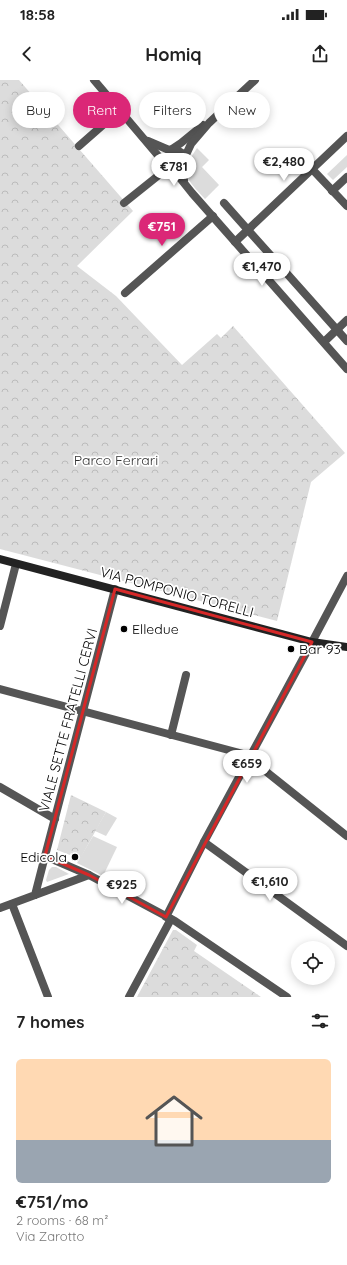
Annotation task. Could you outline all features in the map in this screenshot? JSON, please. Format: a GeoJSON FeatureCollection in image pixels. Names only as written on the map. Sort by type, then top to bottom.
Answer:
{"type":"FeatureCollection","features":[{"type":"Feature","properties":{"kind":"main road","name":"VIA POMPONIO TORELLI"},"geometry":{"type":"LineString","coordinates":[[0,560],[312,642],[347,647]]}},
{"type":"Feature","properties":{"kind":"street"},"geometry":{"type":"LineString","coordinates":[[94,80],[104,92]]}},
{"type":"Feature","properties":{"kind":"street"},"geometry":{"type":"LineString","coordinates":[[255,80],[212,119],[166,153],[192,193],[347,369]]}},
{"type":"Feature","properties":{"kind":"street"},"geometry":{"type":"LineString","coordinates":[[124,203],[174,164],[212,119]]}},
{"type":"Feature","properties":{"kind":"street"},"geometry":{"type":"LineString","coordinates":[[131,123],[148,144],[174,164]]}},
{"type":"Feature","properties":{"kind":"street"},"geometry":{"type":"LineString","coordinates":[[79,146],[100,128]]}},
{"type":"Feature","properties":{"kind":"street"},"geometry":{"type":"LineString","coordinates":[[235,242],[347,136]]}},
{"type":"Feature","properties":{"kind":"street"},"geometry":{"type":"LineString","coordinates":[[144,138],[160,147],[179,150],[182,153],[174,164]]}},
{"type":"Feature","properties":{"kind":"street"},"geometry":{"type":"LineString","coordinates":[[312,169],[347,206]]}},
{"type":"Feature","properties":{"kind":"street"},"geometry":{"type":"LineString","coordinates":[[332,191],[347,177]]}},
{"type":"Feature","properties":{"kind":"street"},"geometry":{"type":"LineString","coordinates":[[224,204],[347,341]]}},
{"type":"Feature","properties":{"kind":"street"},"geometry":{"type":"LineString","coordinates":[[125,293],[213,216]]}},
{"type":"Feature","properties":{"kind":"street"},"geometry":{"type":"LineString","coordinates":[[324,342],[347,320]]}},
{"type":"Feature","properties":{"kind":"street"},"geometry":{"type":"LineString","coordinates":[[0,626],[16,564]]}},
{"type":"Feature","properties":{"kind":"street"},"geometry":{"type":"LineString","coordinates":[[129,997],[204,842],[347,576]]}},
{"type":"Feature","properties":{"kind":"street","name":"VIALE SETTE FRATELLI CERVI"},"geometry":{"type":"LineString","coordinates":[[35,895],[115,590]]}},
{"type":"Feature","properties":{"kind":"street"},"geometry":{"type":"LineString","coordinates":[[171,735],[186,675]]}},
{"type":"Feature","properties":{"kind":"street"},"geometry":{"type":"LineString","coordinates":[[0,689],[250,757],[347,836]]}},
{"type":"Feature","properties":{"kind":"street"},"geometry":{"type":"LineString","coordinates":[[0,787],[55,819]]}},
{"type":"Feature","properties":{"kind":"street"},"geometry":{"type":"LineString","coordinates":[[204,842],[347,946]]}},
{"type":"Feature","properties":{"kind":"street"},"geometry":{"type":"LineString","coordinates":[[45,856],[89,875],[168,918],[287,997]]}},
{"type":"Feature","properties":{"kind":"street"},"geometry":{"type":"LineString","coordinates":[[0,908],[89,875]]}},
{"type":"Feature","properties":{"kind":"street"},"geometry":{"type":"LineString","coordinates":[[12,904],[48,997]]}},
{"type":"Feature","properties":{"kind":"highlighted area"},"geometry":{"type":"Polygon","coordinates":[[[115,589],[312,642],[166,917],[89,875],[45,856],[115,589]]]}},
{"type":"Feature","properties":{"kind":"green space","name":"Parco Ferrari"},"geometry":{"type":"Polygon","coordinates":[[[0,80],[19,80],[29,92],[12,92],[12,128],[61,128],[133,211],[77,266],[116,296],[182,365],[217,334],[221,338],[233,326],[345,453],[311,482],[277,621],[0,549],[0,80]]]}},
{"type":"Feature","properties":{"kind":"green space"},"geometry":{"type":"Polygon","coordinates":[[[197,148],[209,160],[202,167],[219,185],[205,199],[193,186],[187,175],[188,164],[197,148]]]}},
{"type":"Feature","properties":{"kind":"green space"},"geometry":{"type":"Polygon","coordinates":[[[347,155],[347,167],[333,180],[327,174],[347,155]]]}},
{"type":"Feature","properties":{"kind":"green space"},"geometry":{"type":"Polygon","coordinates":[[[71,795],[106,812],[80,859],[71,853],[70,855],[57,850],[71,795]]]}},
{"type":"Feature","properties":{"kind":"green space"},"geometry":{"type":"Polygon","coordinates":[[[106,812],[117,818],[106,836],[95,831],[106,812]]]}},
{"type":"Feature","properties":{"kind":"green space"},"geometry":{"type":"Polygon","coordinates":[[[93,836],[117,847],[103,876],[77,863],[93,836]]]}},
{"type":"Feature","properties":{"kind":"green space"},"geometry":{"type":"Polygon","coordinates":[[[52,867],[56,867],[69,874],[47,882],[46,880],[49,870],[52,867]]]}},
{"type":"Feature","properties":{"kind":"green space"},"geometry":{"type":"Polygon","coordinates":[[[173,930],[176,930],[197,945],[194,951],[261,997],[137,997],[173,930]]]}},
{"type":"Feature","properties":{"kind":"place","name":"Elledue"},"geometry":{"type":"Point","coordinates":[124,629]}},
{"type":"Feature","properties":{"kind":"place","name":"Bar 93"},"geometry":{"type":"Point","coordinates":[291,649]}},
{"type":"Feature","properties":{"kind":"place","name":"Edicola"},"geometry":{"type":"Point","coordinates":[75,857]}}]}
